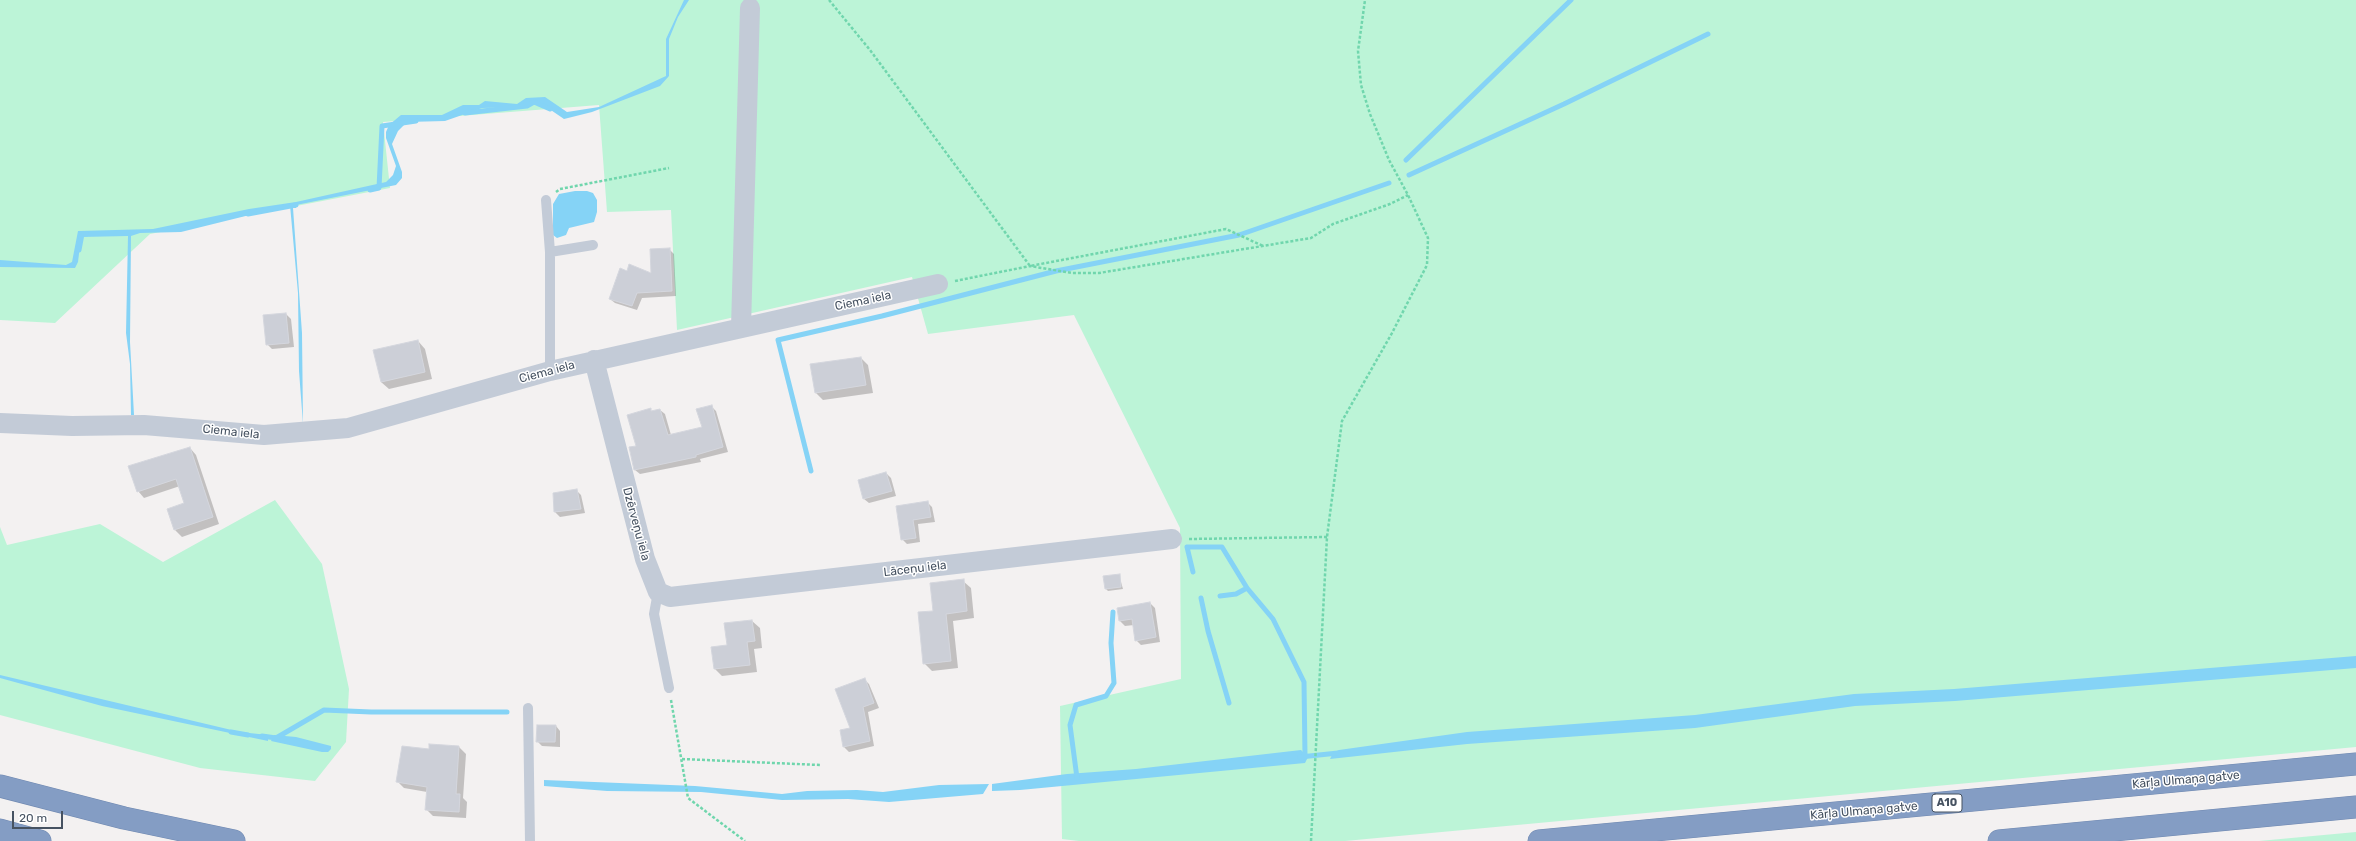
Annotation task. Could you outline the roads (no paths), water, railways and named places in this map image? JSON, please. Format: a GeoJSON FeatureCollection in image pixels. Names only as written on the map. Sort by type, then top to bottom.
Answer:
{"type":"FeatureCollection","features":[{"type":"Feature","properties":{"kind":"highway","name":"Kārļa Ulmaņa gatve"},"geometry":{"type":"LineString","coordinates":[[1539,841],[2356,764]]}},
{"type":"Feature","properties":{"kind":"highway"},"geometry":{"type":"LineString","coordinates":[[0,786],[124,818],[234,841]]}},
{"type":"Feature","properties":{"kind":"highway"},"geometry":{"type":"LineString","coordinates":[[2000,841],[2356,807]]}},
{"type":"Feature","properties":{"kind":"highway"},"geometry":{"type":"LineString","coordinates":[[0,830],[40,841]]}},
{"type":"Feature","properties":{"kind":"street"},"geometry":{"type":"LineString","coordinates":[[741,328],[750,8]]}},
{"type":"Feature","properties":{"kind":"street","name":"Ciema iela"},"geometry":{"type":"LineString","coordinates":[[0,423],[72,426],[144,425],[264,435],[311,433],[348,428],[594,360],[938,284]]}},
{"type":"Feature","properties":{"kind":"street","name":"Dzērveņu iela"},"geometry":{"type":"LineString","coordinates":[[594,360],[645,560],[658,592]]}},
{"type":"Feature","properties":{"kind":"street","name":"Lāceņu iela"},"geometry":{"type":"LineString","coordinates":[[658,592],[670,597],[688,596],[1172,540]]}},
{"type":"Feature","properties":{"kind":"lane"},"geometry":{"type":"LineString","coordinates":[[546,200],[550,252],[550,371]]}},
{"type":"Feature","properties":{"kind":"lane"},"geometry":{"type":"LineString","coordinates":[[550,252],[593,245]]}},
{"type":"Feature","properties":{"kind":"lane"},"geometry":{"type":"LineString","coordinates":[[658,592],[654,614],[669,688]]}},
{"type":"Feature","properties":{"kind":"lane"},"geometry":{"type":"LineString","coordinates":[[528,708],[530,841]]}},
{"type":"Feature","properties":{"kind":"water"},"geometry":{"type":"Polygon","coordinates":[[[684,0],[689,0],[678,17],[669,39],[669,76],[660,86],[592,112],[564,119],[542,104],[535,104],[532,101],[523,107],[482,108],[445,121],[407,122],[398,131],[392,144],[402,172],[402,178],[396,185],[296,205],[296,208],[293,208],[302,333],[303,424],[299,371],[298,293],[290,205],[181,232],[140,233],[131,236],[130,342],[134,415],[131,415],[130,364],[126,333],[128,236],[81,237],[78,262],[75,268],[0,267],[0,260],[66,265],[72,262],[78,231],[153,229],[249,209],[296,202],[386,182],[393,175],[396,166],[386,138],[386,132],[389,125],[401,115],[442,115],[463,105],[479,105],[485,101],[517,104],[526,98],[545,97],[567,112],[599,107],[666,76],[666,39],[684,0]]]}},
{"type":"Feature","properties":{"kind":"water"},"geometry":{"type":"Polygon","coordinates":[[[575,191],[587,191],[593,193],[597,200],[597,212],[594,222],[569,228],[566,235],[557,238],[553,235],[553,204],[559,194],[575,191]]]}},
{"type":"Feature","properties":{"kind":"water"},"geometry":{"type":"Polygon","coordinates":[[[2356,656],[2356,668],[1955,701],[1855,706],[1695,728],[1467,744],[1330,759],[1333,753],[1339,750],[1467,732],[1695,715],[1854,694],[1954,689],[2356,656]]]}},
{"type":"Feature","properties":{"kind":"water"},"geometry":{"type":"Polygon","coordinates":[[[0,675],[240,732],[268,735],[268,741],[102,706],[0,678],[0,675]]]}},
{"type":"Feature","properties":{"kind":"water"},"geometry":{"type":"Polygon","coordinates":[[[274,735],[296,737],[331,746],[331,749],[328,752],[322,752],[271,741],[274,735]]]}},
{"type":"Feature","properties":{"kind":"water"},"geometry":{"type":"Polygon","coordinates":[[[1301,750],[1308,757],[1305,763],[1020,790],[992,791],[992,784],[1067,774],[1136,769],[1301,750]]]}},
{"type":"Feature","properties":{"kind":"water"},"geometry":{"type":"Polygon","coordinates":[[[544,780],[695,786],[782,794],[807,791],[857,790],[883,792],[939,785],[989,784],[983,794],[889,802],[848,799],[782,800],[701,792],[607,791],[544,786],[544,780]]]}},
{"type":"Feature","properties":{"kind":"waterway"},"geometry":{"type":"LineString","coordinates":[[1406,160],[1571,0]]}},
{"type":"Feature","properties":{"kind":"waterway"},"geometry":{"type":"LineString","coordinates":[[1409,175],[1564,104],[1708,34]]}},
{"type":"Feature","properties":{"kind":"waterway"},"geometry":{"type":"LineString","coordinates":[[465,113],[527,106],[534,102],[550,109]]}},
{"type":"Feature","properties":{"kind":"waterway"},"geometry":{"type":"LineString","coordinates":[[370,190],[379,188],[382,126],[416,121]]}},
{"type":"Feature","properties":{"kind":"waterway"},"geometry":{"type":"LineString","coordinates":[[811,471],[778,340],[882,316],[1056,271],[1239,235],[1389,183]]}},
{"type":"Feature","properties":{"kind":"waterway"},"geometry":{"type":"LineString","coordinates":[[248,214],[296,205]]}},
{"type":"Feature","properties":{"kind":"waterway"},"geometry":{"type":"LineString","coordinates":[[79,250],[82,234],[86,234]]}},
{"type":"Feature","properties":{"kind":"waterway"},"geometry":{"type":"LineString","coordinates":[[1193,572],[1187,547],[1222,547],[1247,588],[1273,619],[1304,682],[1305,756]]}},
{"type":"Feature","properties":{"kind":"waterway"},"geometry":{"type":"LineString","coordinates":[[1220,596],[1236,594],[1247,588]]}},
{"type":"Feature","properties":{"kind":"waterway"},"geometry":{"type":"LineString","coordinates":[[1201,598],[1208,631],[1229,703]]}},
{"type":"Feature","properties":{"kind":"waterway"},"geometry":{"type":"LineString","coordinates":[[1077,778],[1070,725],[1076,705],[1106,696],[1114,683],[1111,643],[1113,612]]}},
{"type":"Feature","properties":{"kind":"waterway"},"geometry":{"type":"LineString","coordinates":[[262,736],[276,738],[324,710],[371,712],[507,712]]}},
{"type":"Feature","properties":{"kind":"waterway"},"geometry":{"type":"LineString","coordinates":[[231,732],[248,735]]}},
{"type":"Feature","properties":{"kind":"waterway"},"geometry":{"type":"LineString","coordinates":[[1300,757],[1338,753]]}}]}
